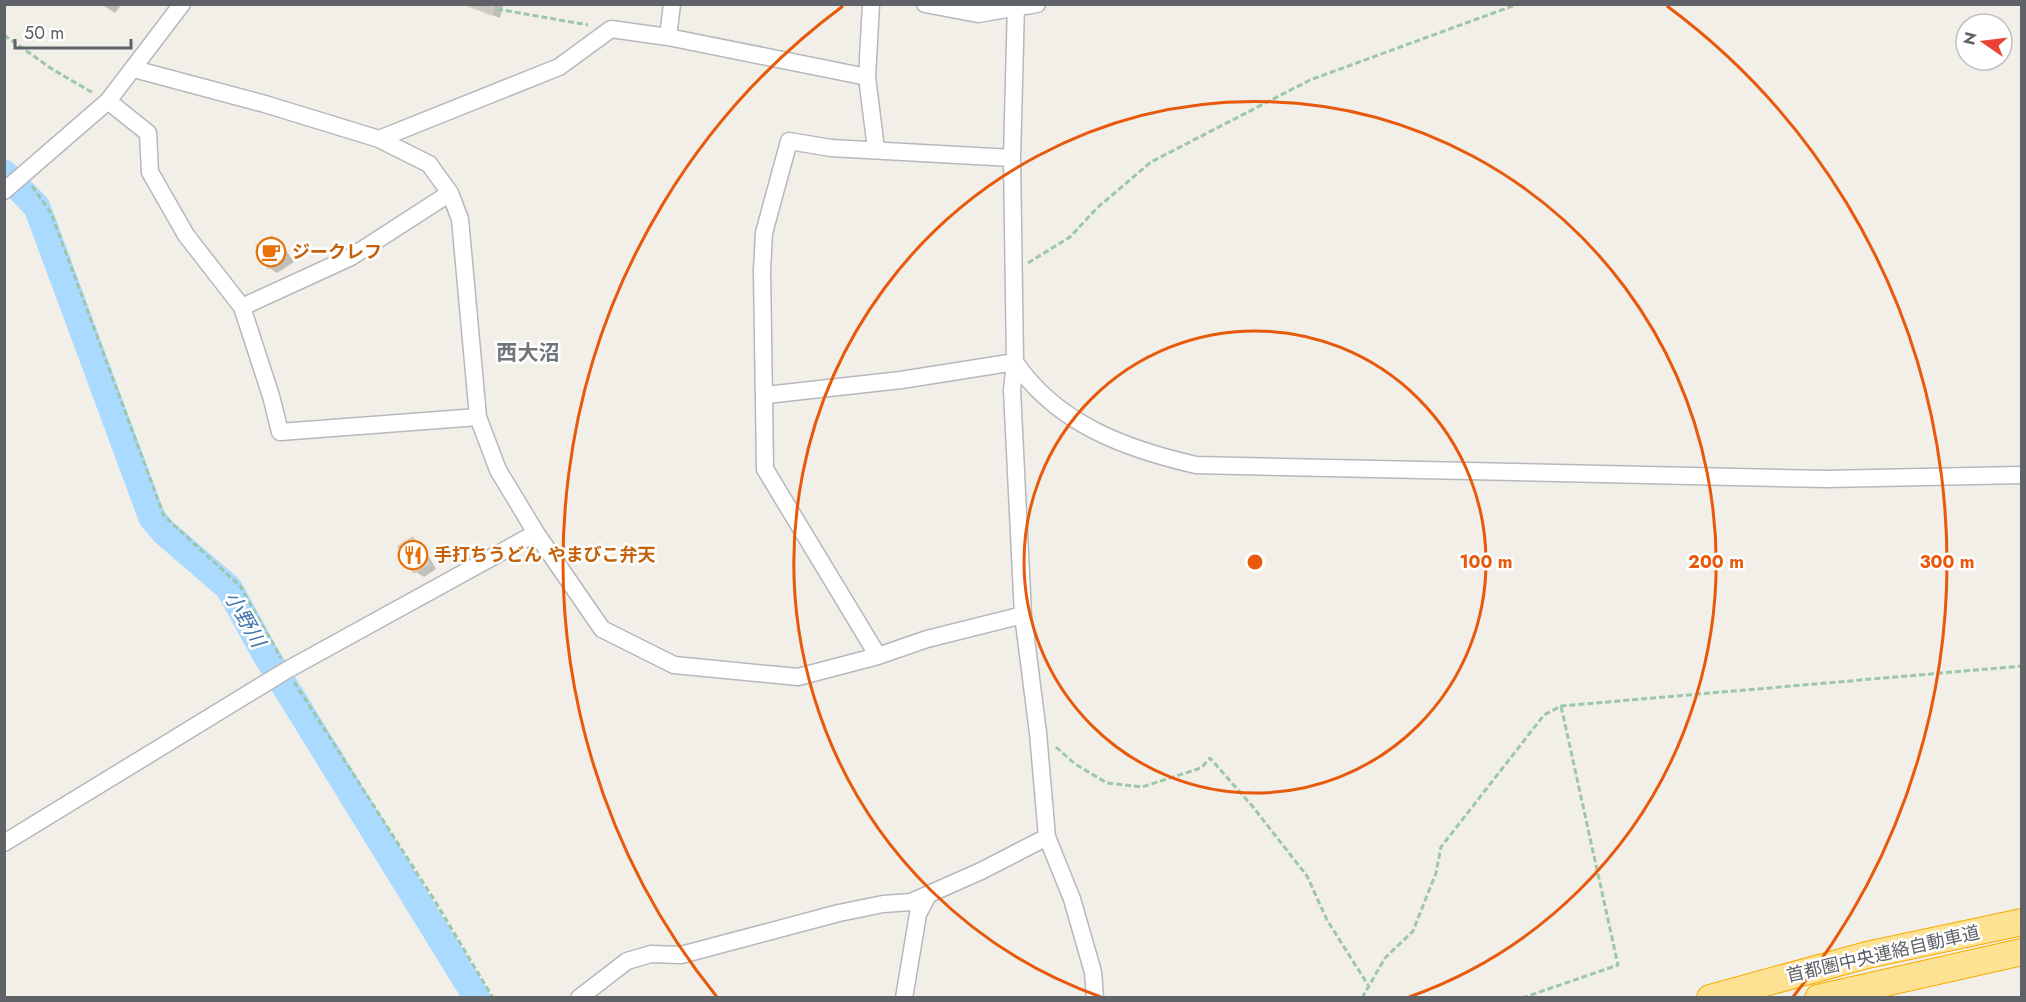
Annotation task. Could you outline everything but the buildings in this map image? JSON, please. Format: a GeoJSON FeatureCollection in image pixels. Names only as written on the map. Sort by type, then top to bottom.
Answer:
{"type":"FeatureCollection","features":[{"type":"Feature","properties":{"kind":"highway","name":"首都圏中央連絡自動車道"},"geometry":{"type":"LineString","coordinates":[[1710,998],[1867,955],[2022,922]]}},
{"type":"Feature","properties":{"kind":"highway","name":"首都圏中央連絡自動車道"},"geometry":{"type":"LineString","coordinates":[[1818,998],[2022,952]]}},
{"type":"Feature","properties":{"kind":"street"},"geometry":{"type":"LineString","coordinates":[[6,189],[108,101],[182,4]]}},
{"type":"Feature","properties":{"kind":"street"},"geometry":{"type":"LineString","coordinates":[[668,37],[672,4]]}},
{"type":"Feature","properties":{"kind":"street"},"geometry":{"type":"LineString","coordinates":[[871,4],[867,77],[876,149]]}},
{"type":"Feature","properties":{"kind":"street"},"geometry":{"type":"LineString","coordinates":[[925,4],[978,14],[1037,4]]}},
{"type":"Feature","properties":{"kind":"street"},"geometry":{"type":"LineString","coordinates":[[1015,7],[1012,158],[1015,362],[1012,390],[1023,615],[1038,733],[1047,837],[1072,899],[1093,972],[1095,998]]}},
{"type":"Feature","properties":{"kind":"street"},"geometry":{"type":"LineString","coordinates":[[379,139],[559,67],[611,29],[668,37],[867,77]]}},
{"type":"Feature","properties":{"kind":"street"},"geometry":{"type":"LineString","coordinates":[[134,69],[265,104],[379,139],[429,164],[450,193],[460,219],[478,417],[498,470],[536,533],[602,629],[674,665],[798,676],[878,656],[927,639],[1023,615]]}},
{"type":"Feature","properties":{"kind":"street"},"geometry":{"type":"LineString","coordinates":[[108,101],[148,133],[150,172],[186,235],[242,307],[280,432],[478,417]]}},
{"type":"Feature","properties":{"kind":"street"},"geometry":{"type":"LineString","coordinates":[[878,656],[765,469],[766,395],[762,270],[764,233],[789,141],[831,148],[1012,158]]}},
{"type":"Feature","properties":{"kind":"street"},"geometry":{"type":"LineString","coordinates":[[242,307],[351,257],[450,193]]}},
{"type":"Feature","properties":{"kind":"street"},"geometry":{"type":"LineString","coordinates":[[766,395],[912,378],[1015,362]]}},
{"type":"Feature","properties":{"kind":"street"},"geometry":{"type":"LineString","coordinates":[[1015,362],[1032,385],[1051,404],[1106,438],[1149,454],[1196,465],[1826,479],[2022,475]]}},
{"type":"Feature","properties":{"kind":"street"},"geometry":{"type":"LineString","coordinates":[[4,843],[286,670],[536,533]]}},
{"type":"Feature","properties":{"kind":"street"},"geometry":{"type":"LineString","coordinates":[[579,998],[627,961],[651,954],[681,956],[839,913],[883,904],[911,903],[1047,837]]}},
{"type":"Feature","properties":{"kind":"street"},"geometry":{"type":"LineString","coordinates":[[904,998],[918,914],[927,897]]}},
{"type":"Feature","properties":{"kind":"path"},"geometry":{"type":"LineString","coordinates":[[1012,269],[1026,264],[1070,237],[1097,208],[1151,162],[1310,80],[1518,4]]}},
{"type":"Feature","properties":{"kind":"path"},"geometry":{"type":"LineString","coordinates":[[497,9],[611,29]]}},
{"type":"Feature","properties":{"kind":"path"},"geometry":{"type":"LineString","coordinates":[[4,35],[52,69],[108,101]]}},
{"type":"Feature","properties":{"kind":"path"},"geometry":{"type":"LineString","coordinates":[[22,175],[51,213],[164,516],[240,586],[286,670],[435,901],[493,998]]}},
{"type":"Feature","properties":{"kind":"path"},"geometry":{"type":"LineString","coordinates":[[1362,998],[1385,958],[1413,931],[1436,873],[1441,847],[1534,725],[1544,715],[1561,706],[2022,666]]}},
{"type":"Feature","properties":{"kind":"path"},"geometry":{"type":"LineString","coordinates":[[1522,998],[1618,965],[1561,706]]}},
{"type":"Feature","properties":{"kind":"path"},"geometry":{"type":"LineString","coordinates":[[1038,733],[1075,764],[1107,783],[1142,788],[1201,768],[1210,758],[1253,807],[1307,876],[1327,920],[1368,985]]}},
{"type":"Feature","properties":{"kind":"waterway","name":"小野川"},"geometry":{"type":"LineString","coordinates":[[4,173],[37,207],[152,518],[164,532],[229,588],[264,652],[477,998]]}},
{"type":"Feature","properties":{"kind":"place","name":"ジークレフ"},"geometry":{"type":"Point","coordinates":[271,252]}},
{"type":"Feature","properties":{"kind":"place","name":"手打ちうどん やまびこ弁天"},"geometry":{"type":"Point","coordinates":[413,555]}},
{"type":"Feature","properties":{"kind":"district","name":"西大沼"},"geometry":{"type":"Point","coordinates":[528,353]}}]}
